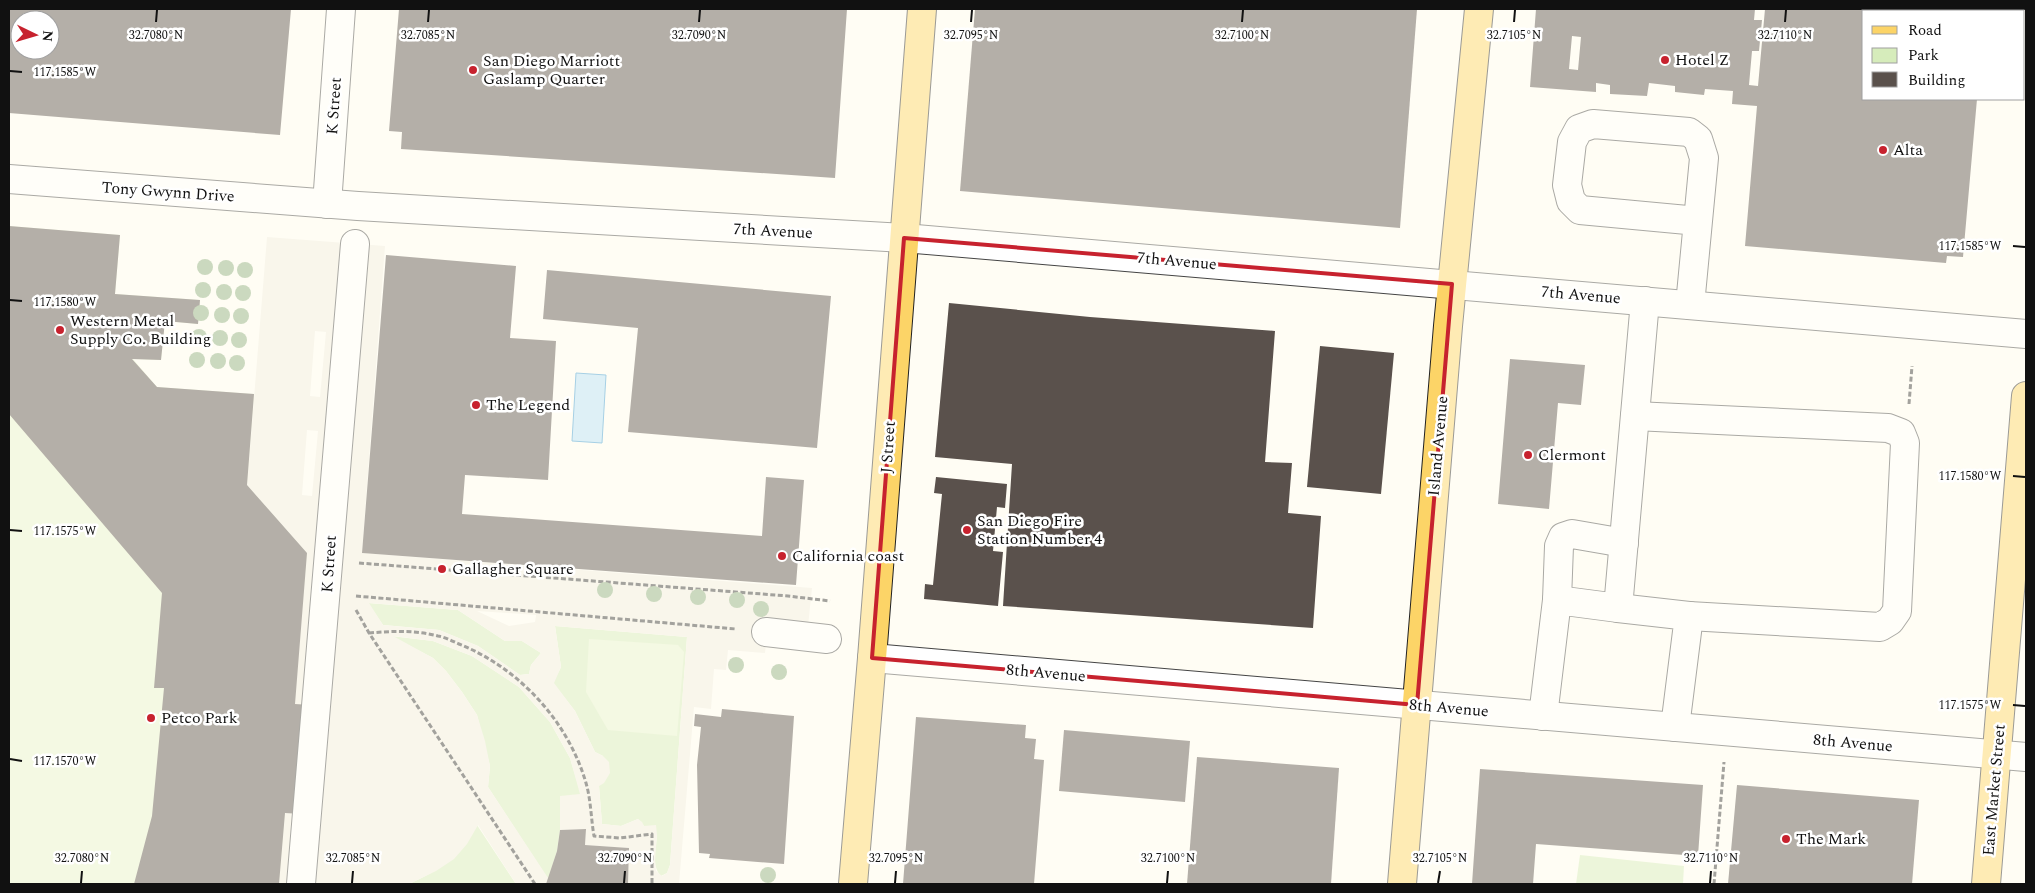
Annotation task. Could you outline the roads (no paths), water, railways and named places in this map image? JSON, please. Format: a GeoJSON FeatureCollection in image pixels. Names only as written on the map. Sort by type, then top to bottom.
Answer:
{"type":"FeatureCollection","features":[{"type":"Feature","properties":{"kind":"main road","name":"J Street"},"geometry":{"type":"LineString","coordinates":[[853,884],[922,9]]}},
{"type":"Feature","properties":{"kind":"main road","name":"Island Avenue"},"geometry":{"type":"LineString","coordinates":[[1402,884],[1452,284],[1479,9]]}},
{"type":"Feature","properties":{"kind":"main road","name":"East Market Street"},"geometry":{"type":"LineString","coordinates":[[1986,884],[2026,396]]}},
{"type":"Feature","properties":{"kind":"street","name":"K Street"},"geometry":{"type":"LineString","coordinates":[[327,204],[341,9]]}},
{"type":"Feature","properties":{"kind":"street"},"geometry":{"type":"LineString","coordinates":[[1690,305],[1698,221],[1704,158],[1698,140],[1689,132],[1593,124],[1579,129],[1572,142],[1567,185],[1571,201],[1580,210],[1698,221]]}},
{"type":"Feature","properties":{"kind":"street","name":"Tony Gwynn Drive"},"geometry":{"type":"LineString","coordinates":[[9,179],[327,204]]}},
{"type":"Feature","properties":{"kind":"street","name":"7th Avenue"},"geometry":{"type":"LineString","coordinates":[[327,204],[904,238],[2026,334]]}},
{"type":"Feature","properties":{"kind":"street","name":"K Street"},"geometry":{"type":"LineString","coordinates":[[301,884],[337,594],[329,561],[355,244]]}},
{"type":"Feature","properties":{"kind":"street"},"geometry":{"type":"LineString","coordinates":[[1618,608],[1645,301]]}},
{"type":"Feature","properties":{"kind":"street"},"geometry":{"type":"LineString","coordinates":[[1557,600],[1689,616],[1880,627],[1890,621],[1897,610],[1905,443],[1901,433],[1888,428],[1635,416]]}},
{"type":"Feature","properties":{"kind":"street"},"geometry":{"type":"LineString","coordinates":[[1543,716],[1557,600],[1559,546],[1563,537],[1572,534],[1624,544]]}},
{"type":"Feature","properties":{"kind":"street"},"geometry":{"type":"LineString","coordinates":[[1675,727],[1689,616]]}},
{"type":"Feature","properties":{"kind":"street"},"geometry":{"type":"LineString","coordinates":[[766,632],[827,639]]}},
{"type":"Feature","properties":{"kind":"street","name":"8th Avenue"},"geometry":{"type":"LineString","coordinates":[[872,658],[1996,756],[2026,757]]}},
{"type":"Feature","properties":{"kind":"water"},"geometry":{"type":"Polygon","coordinates":[[[576,373],[606,375],[602,443],[572,441],[576,373]]]}},
{"type":"Feature","properties":{"kind":"place","name":"Hotel Z"},"geometry":{"type":"Point","coordinates":[1665,60]}},
{"type":"Feature","properties":{"kind":"place","name":"San Diego Marriott Gaslamp Quarter"},"geometry":{"type":"Point","coordinates":[473,70]}},
{"type":"Feature","properties":{"kind":"place","name":"Alta"},"geometry":{"type":"Point","coordinates":[1883,150]}},
{"type":"Feature","properties":{"kind":"place","name":"Western Metal Supply Co. Building"},"geometry":{"type":"Point","coordinates":[60,330]}},
{"type":"Feature","properties":{"kind":"place","name":"The Legend"},"geometry":{"type":"Point","coordinates":[476,405]}},
{"type":"Feature","properties":{"kind":"place","name":"Clermont"},"geometry":{"type":"Point","coordinates":[1528,455]}},
{"type":"Feature","properties":{"kind":"place","name":"San Diego Fire Station Number 4"},"geometry":{"type":"Point","coordinates":[967,530]}},
{"type":"Feature","properties":{"kind":"place","name":"California coast"},"geometry":{"type":"Point","coordinates":[782,556]}},
{"type":"Feature","properties":{"kind":"place","name":"Gallagher Square"},"geometry":{"type":"Point","coordinates":[442,569]}},
{"type":"Feature","properties":{"kind":"place","name":"Petco Park"},"geometry":{"type":"Point","coordinates":[151,718]}},
{"type":"Feature","properties":{"kind":"place","name":"The Mark"},"geometry":{"type":"Point","coordinates":[1786,839]}}]}
